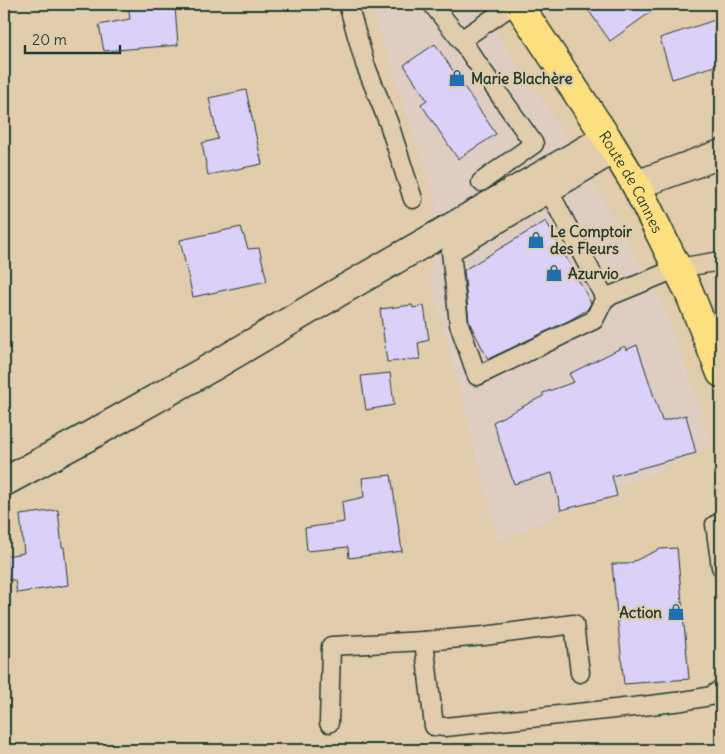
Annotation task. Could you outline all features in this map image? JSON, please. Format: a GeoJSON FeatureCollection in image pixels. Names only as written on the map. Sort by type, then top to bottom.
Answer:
{"type":"FeatureCollection","features":[{"type":"Feature","properties":{"kind":"main road","name":"Route de Cannes"},"geometry":{"type":"LineString","coordinates":[[518,4],[636,185],[678,268],[721,373]]}},
{"type":"Feature","properties":{"kind":"street"},"geometry":{"type":"LineString","coordinates":[[4,482],[100,430],[344,289],[612,146]]}},
{"type":"Feature","properties":{"kind":"street"},"geometry":{"type":"LineString","coordinates":[[636,185],[721,154]]}},
{"type":"Feature","properties":{"kind":"lane"},"geometry":{"type":"LineString","coordinates":[[348,4],[365,64],[390,124],[413,199]]}},
{"type":"Feature","properties":{"kind":"lane"},"geometry":{"type":"LineString","coordinates":[[432,4],[461,40],[534,144],[481,182]]}},
{"type":"Feature","properties":{"kind":"lane"},"geometry":{"type":"LineString","coordinates":[[461,40],[514,4]]}},
{"type":"Feature","properties":{"kind":"lane"},"geometry":{"type":"LineString","coordinates":[[612,146],[550,193],[451,252],[459,324],[477,376],[594,320],[605,298],[678,268],[721,261]]}},
{"type":"Feature","properties":{"kind":"lane"},"geometry":{"type":"LineString","coordinates":[[550,193],[605,298]]}},
{"type":"Feature","properties":{"kind":"lane"},"geometry":{"type":"LineString","coordinates":[[721,522],[715,526],[721,567]]}},
{"type":"Feature","properties":{"kind":"lane"},"geometry":{"type":"LineString","coordinates":[[329,723],[331,646],[484,636],[574,624],[580,673]]}},
{"type":"Feature","properties":{"kind":"lane"},"geometry":{"type":"LineString","coordinates":[[424,641],[434,726],[454,726],[643,706],[711,696],[721,689]]}},
{"type":"Feature","properties":{"kind":"shaded area"},"geometry":{"type":"Polygon","coordinates":[[[370,4],[476,4],[570,140],[664,308],[714,446],[498,542],[430,275],[436,202],[370,4]]]}},
{"type":"Feature","properties":{"kind":"building"},"geometry":{"type":"Polygon","coordinates":[[[128,4],[165,4],[166,10],[175,8],[178,45],[104,51],[99,25],[130,19],[128,4]]]}},
{"type":"Feature","properties":{"kind":"building"},"geometry":{"type":"Polygon","coordinates":[[[584,4],[662,4],[610,41],[584,4]]]}},
{"type":"Feature","properties":{"kind":"building"},"geometry":{"type":"Polygon","coordinates":[[[721,18],[721,64],[672,79],[660,38],[721,18]]]}},
{"type":"Feature","properties":{"kind":"building"},"geometry":{"type":"Polygon","coordinates":[[[435,44],[496,134],[458,159],[421,104],[427,100],[404,65],[435,44]]]}},
{"type":"Feature","properties":{"kind":"building"},"geometry":{"type":"Polygon","coordinates":[[[246,90],[262,164],[208,175],[202,143],[218,139],[209,98],[246,90]]]}},
{"type":"Feature","properties":{"kind":"building"},"geometry":{"type":"Polygon","coordinates":[[[546,221],[591,303],[587,310],[570,320],[488,359],[469,322],[464,270],[546,221]]]}},
{"type":"Feature","properties":{"kind":"building"},"geometry":{"type":"Polygon","coordinates":[[[241,227],[248,249],[259,248],[267,281],[193,297],[180,240],[241,227]]]}},
{"type":"Feature","properties":{"kind":"building"},"geometry":{"type":"Polygon","coordinates":[[[412,305],[413,308],[424,306],[429,340],[418,343],[420,359],[387,362],[380,309],[412,305]]]}},
{"type":"Feature","properties":{"kind":"building"},"geometry":{"type":"Polygon","coordinates":[[[637,345],[662,421],[686,415],[696,453],[612,476],[617,496],[561,510],[552,473],[514,484],[493,422],[543,396],[543,393],[574,382],[569,374],[625,346],[626,350],[637,345]]]}},
{"type":"Feature","properties":{"kind":"building"},"geometry":{"type":"Polygon","coordinates":[[[390,373],[394,405],[366,410],[361,376],[390,373]]]}},
{"type":"Feature","properties":{"kind":"building"},"geometry":{"type":"Polygon","coordinates":[[[391,475],[402,551],[349,558],[348,547],[307,551],[305,528],[344,522],[342,502],[364,497],[362,478],[391,475]]]}},
{"type":"Feature","properties":{"kind":"building"},"geometry":{"type":"Polygon","coordinates":[[[58,510],[68,585],[17,593],[15,580],[8,580],[6,556],[24,553],[20,515],[58,510]]]}},
{"type":"Feature","properties":{"kind":"building"},"geometry":{"type":"Polygon","coordinates":[[[677,548],[689,679],[624,684],[612,564],[628,564],[660,549],[677,548]]]}},
{"type":"Feature","properties":{"kind":"place","name":"Marie Blachère"},"geometry":{"type":"Point","coordinates":[457,78]}},
{"type":"Feature","properties":{"kind":"place","name":"Le Comptoir des Fleurs"},"geometry":{"type":"Point","coordinates":[536,240]}},
{"type":"Feature","properties":{"kind":"place","name":"Azurvio"},"geometry":{"type":"Point","coordinates":[554,273]}},
{"type":"Feature","properties":{"kind":"place","name":"Action"},"geometry":{"type":"Point","coordinates":[676,612]}}]}
